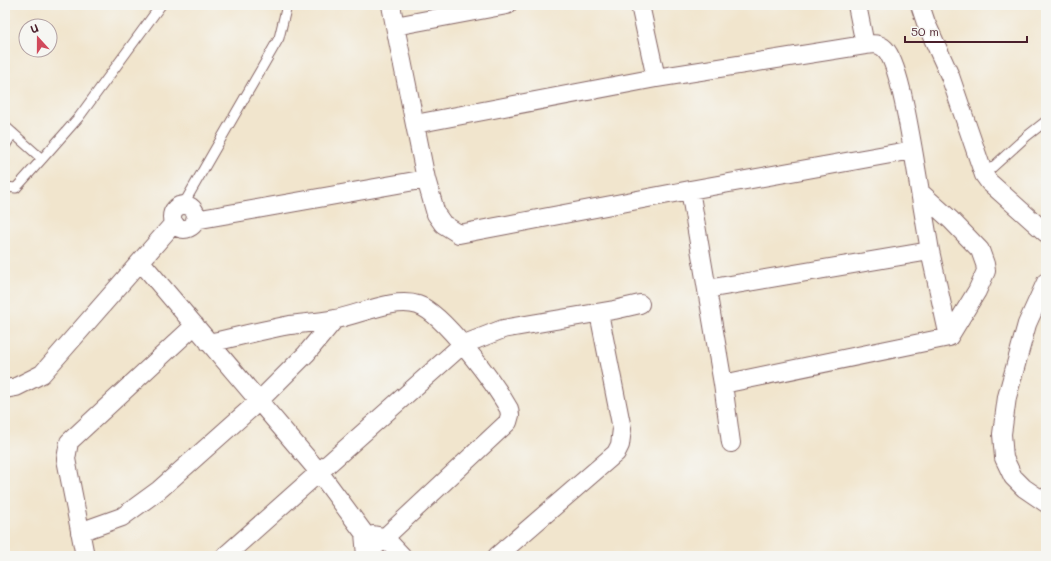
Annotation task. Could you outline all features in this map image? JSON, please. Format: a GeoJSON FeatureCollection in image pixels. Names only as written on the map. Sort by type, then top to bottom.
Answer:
{"type":"FeatureCollection","features":[{"type":"Feature","properties":{"kind":"street"},"geometry":{"type":"LineString","coordinates":[[391,5],[426,179],[436,214],[443,224],[459,234],[690,190],[913,150]]}},
{"type":"Feature","properties":{"kind":"street"},"geometry":{"type":"LineString","coordinates":[[395,26],[507,5]]}},
{"type":"Feature","properties":{"kind":"street"},"geometry":{"type":"LineString","coordinates":[[640,5],[656,78]]}},
{"type":"Feature","properties":{"kind":"street"},"geometry":{"type":"LineString","coordinates":[[857,5],[865,45]]}},
{"type":"Feature","properties":{"kind":"street"},"geometry":{"type":"LineString","coordinates":[[920,5],[926,23],[950,76],[984,175],[989,182],[1046,233]]}},
{"type":"Feature","properties":{"kind":"street"},"geometry":{"type":"LineString","coordinates":[[415,124],[656,78],[878,44],[890,55],[902,92],[930,251],[949,337]]}},
{"type":"Feature","properties":{"kind":"street"},"geometry":{"type":"LineString","coordinates":[[195,220],[426,179]]}},
{"type":"Feature","properties":{"kind":"street"},"geometry":{"type":"LineString","coordinates":[[690,190],[723,384],[731,443]]}},
{"type":"Feature","properties":{"kind":"street"},"geometry":{"type":"LineString","coordinates":[[723,384],[949,337],[977,291],[986,271],[985,264],[980,250],[951,220],[921,193]]}},
{"type":"Feature","properties":{"kind":"street"},"geometry":{"type":"LineString","coordinates":[[183,205],[192,208],[195,214],[195,220],[193,224],[185,228],[180,228],[174,222],[173,215],[176,208],[183,205]]}},
{"type":"Feature","properties":{"kind":"street"},"geometry":{"type":"LineString","coordinates":[[5,389],[16,387],[42,374],[141,262],[174,222]]}},
{"type":"Feature","properties":{"kind":"street"},"geometry":{"type":"LineString","coordinates":[[707,289],[930,251]]}},
{"type":"Feature","properties":{"kind":"street"},"geometry":{"type":"LineString","coordinates":[[141,262],[320,472],[364,533],[366,556]]}},
{"type":"Feature","properties":{"kind":"street"},"geometry":{"type":"LineString","coordinates":[[1046,282],[1027,324],[1007,398],[1002,434],[1004,458],[1013,477],[1024,488],[1046,503]]}},
{"type":"Feature","properties":{"kind":"street"},"geometry":{"type":"LineString","coordinates":[[209,343],[289,326],[335,319],[394,304],[410,303],[419,305],[429,310],[440,319],[474,358],[508,406],[510,416],[508,422],[384,537],[366,556]]}},
{"type":"Feature","properties":{"kind":"street"},"geometry":{"type":"LineString","coordinates":[[224,556],[462,345],[503,329],[640,304]]}},
{"type":"Feature","properties":{"kind":"street"},"geometry":{"type":"LineString","coordinates":[[497,556],[616,453],[620,445],[622,429],[599,312]]}},
{"type":"Feature","properties":{"kind":"street"},"geometry":{"type":"LineString","coordinates":[[80,532],[122,516],[153,495],[259,401],[306,354],[335,319]]}},
{"type":"Feature","properties":{"kind":"street"},"geometry":{"type":"LineString","coordinates":[[85,556],[66,459],[69,442],[195,325]]}},
{"type":"Feature","properties":{"kind":"street"},"geometry":{"type":"LineString","coordinates":[[364,533],[384,537],[402,556]]}},
{"type":"Feature","properties":{"kind":"lane"},"geometry":{"type":"LineString","coordinates":[[5,187],[16,188],[79,117],[161,5]]}},
{"type":"Feature","properties":{"kind":"lane"},"geometry":{"type":"LineString","coordinates":[[183,205],[279,38],[287,5]]}},
{"type":"Feature","properties":{"kind":"lane"},"geometry":{"type":"LineString","coordinates":[[984,175],[1046,121]]}},
{"type":"Feature","properties":{"kind":"lane"},"geometry":{"type":"LineString","coordinates":[[5,126],[42,159]]}},
{"type":"Feature","properties":{"kind":"lane"},"geometry":{"type":"LineString","coordinates":[[5,146],[13,133]]}}]}
